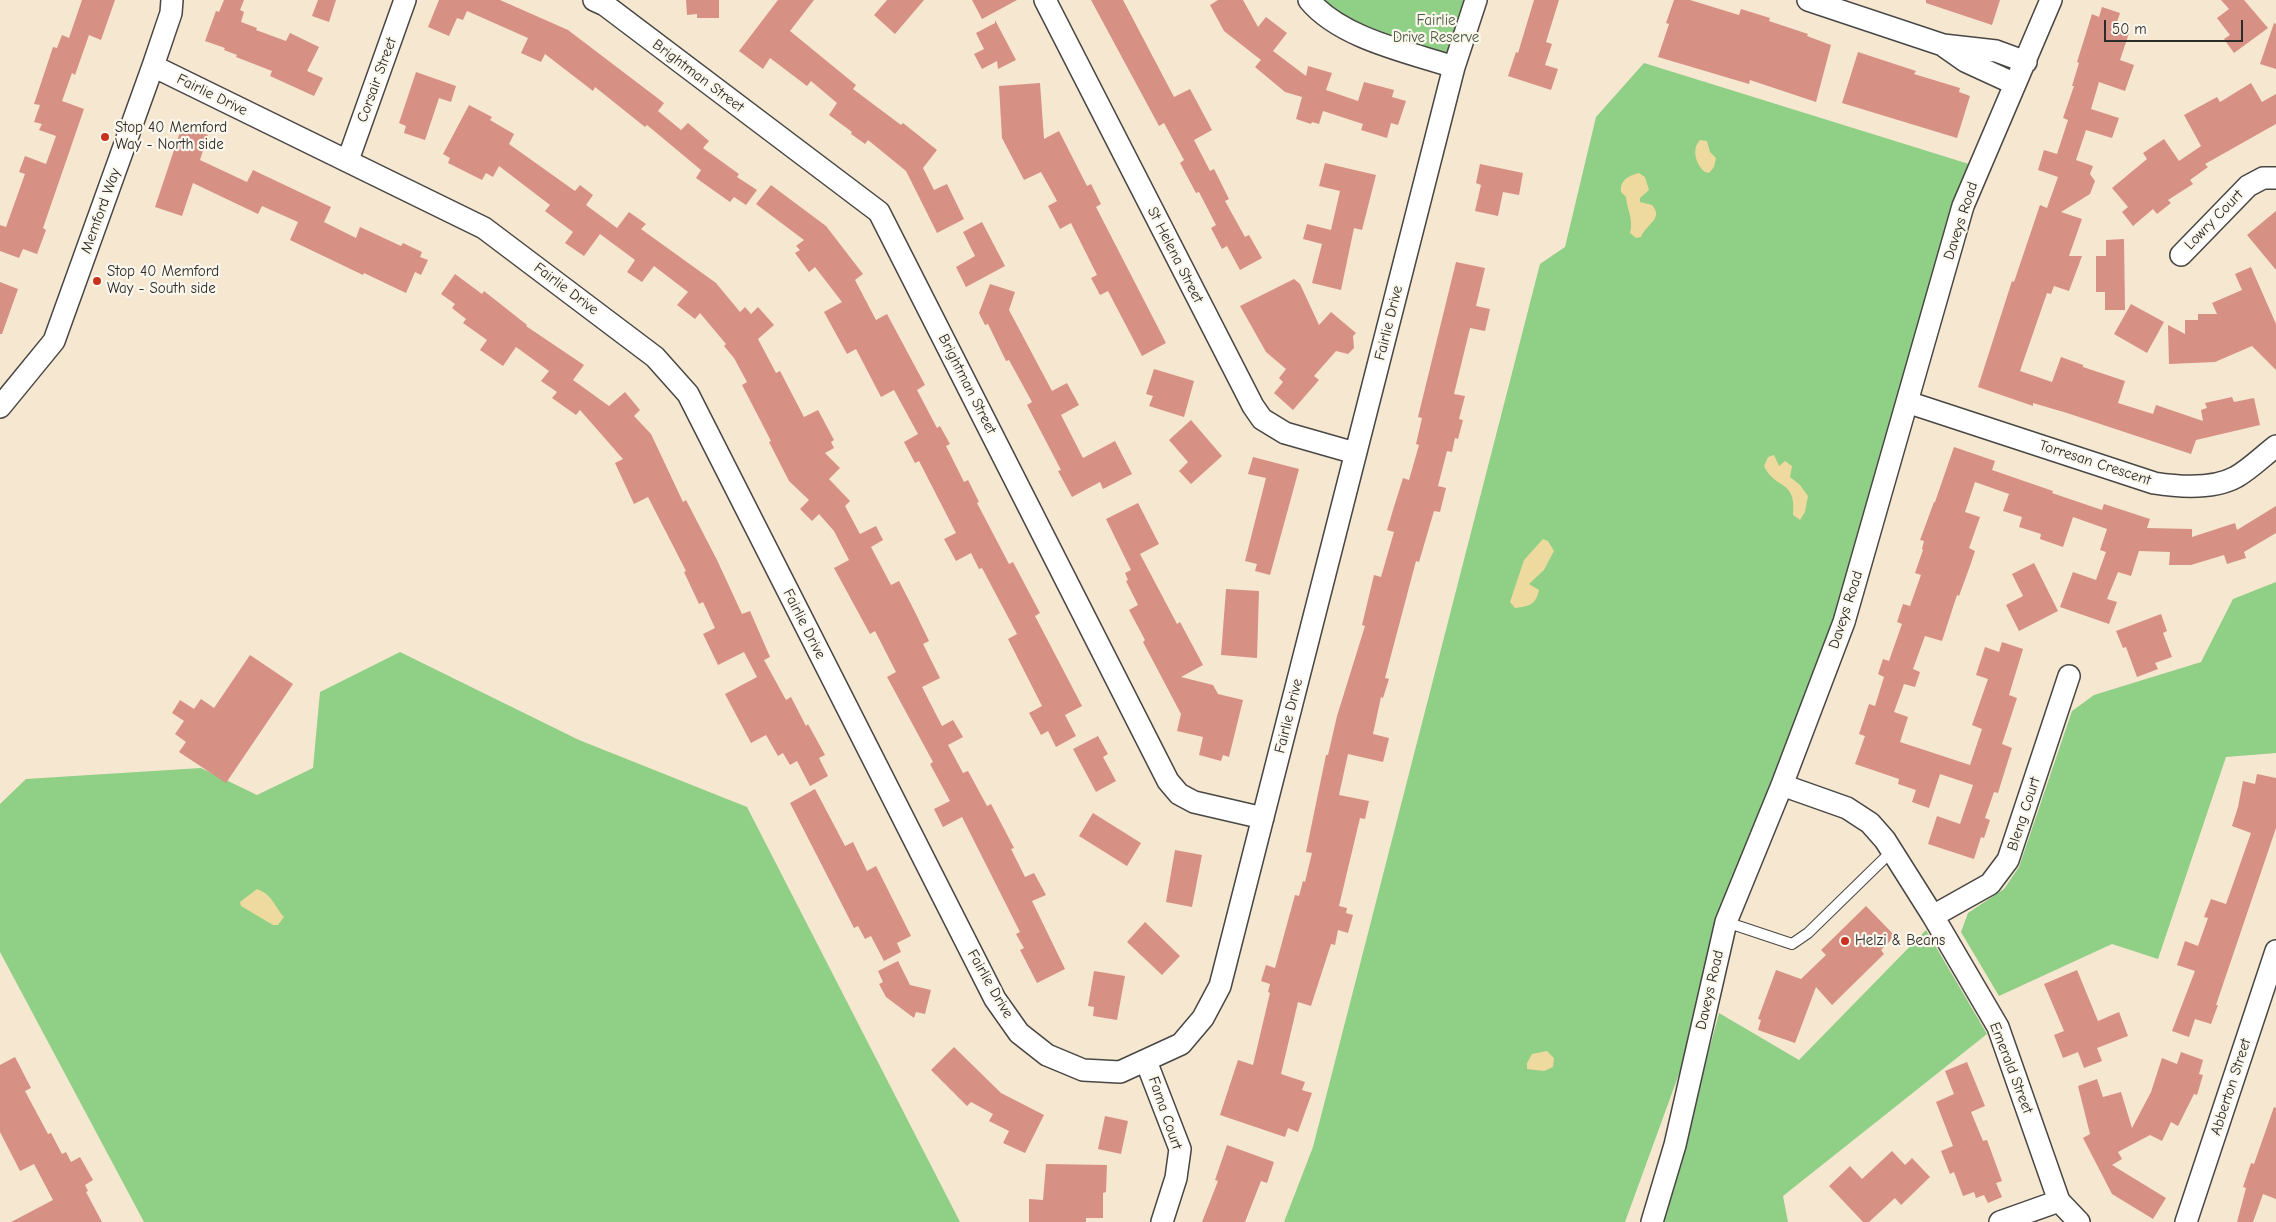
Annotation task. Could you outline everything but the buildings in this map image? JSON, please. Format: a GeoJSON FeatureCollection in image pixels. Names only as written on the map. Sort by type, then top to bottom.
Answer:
{"type":"FeatureCollection","features":[{"type":"Feature","properties":{"kind":"street","name":"Memford Way"},"geometry":{"type":"LineString","coordinates":[[0,407],[54,341],[153,66],[171,13],[172,0]]}},
{"type":"Feature","properties":{"kind":"street","name":"Corsair Street"},"geometry":{"type":"LineString","coordinates":[[348,160],[405,0]]}},
{"type":"Feature","properties":{"kind":"street","name":"Brightman Street"},"geometry":{"type":"LineString","coordinates":[[594,0],[605,5],[879,212],[1168,781],[1179,794],[1194,802],[1263,818]]}},
{"type":"Feature","properties":{"kind":"street","name":"St Helena Street"},"geometry":{"type":"LineString","coordinates":[[1045,0],[1252,406],[1262,419],[1285,433],[1355,453]]}},
{"type":"Feature","properties":{"kind":"street"},"geometry":{"type":"LineString","coordinates":[[1309,0],[1333,22],[1355,34],[1454,67]]}},
{"type":"Feature","properties":{"kind":"street","name":"Fairlie Drive"},"geometry":{"type":"LineString","coordinates":[[153,66],[484,228],[655,357],[688,394],[995,999],[1019,1033],[1047,1055],[1082,1070],[1120,1072],[1181,1044],[1204,1018],[1220,986],[1454,67],[1476,0]]}},
{"type":"Feature","properties":{"kind":"street"},"geometry":{"type":"LineString","coordinates":[[1808,0],[1943,45],[1996,51],[2026,62]]}},
{"type":"Feature","properties":{"kind":"street","name":"Daveys Road"},"geometry":{"type":"LineString","coordinates":[[1652,1222],[1675,1145],[1726,922],[1782,785],[1844,622],[1963,206],[2051,0]]}},
{"type":"Feature","properties":{"kind":"street"},"geometry":{"type":"LineString","coordinates":[[1943,45],[1965,61],[2015,84]]}},
{"type":"Feature","properties":{"kind":"street","name":"Lowry Court"},"geometry":{"type":"LineString","coordinates":[[2181,255],[2248,186],[2262,178],[2276,178]]}},
{"type":"Feature","properties":{"kind":"street","name":"Torresan Crescent"},"geometry":{"type":"LineString","coordinates":[[1908,402],[2154,483],[2179,487],[2214,484],[2235,478],[2276,446]]}},
{"type":"Feature","properties":{"kind":"street","name":"Bleng Court"},"geometry":{"type":"LineString","coordinates":[[1933,916],[1990,884],[2008,860],[2069,676]]}},
{"type":"Feature","properties":{"kind":"street","name":"Emerald Street"},"geometry":{"type":"LineString","coordinates":[[1782,785],[1847,808],[1870,823],[1892,851],[1933,916],[1998,1027],[2059,1201],[2079,1222]]}},
{"type":"Feature","properties":{"kind":"street","name":"Abberton Street"},"geometry":{"type":"LineString","coordinates":[[2186,1222],[2276,952]]}},
{"type":"Feature","properties":{"kind":"street","name":"Fama Court"},"geometry":{"type":"LineString","coordinates":[[1146,1061],[1180,1149],[1176,1178],[1162,1222]]}},
{"type":"Feature","properties":{"kind":"street"},"geometry":{"type":"LineString","coordinates":[[2000,1222],[2059,1201]]}},
{"type":"Feature","properties":{"kind":"lane"},"geometry":{"type":"LineString","coordinates":[[1726,922],[1792,944],[1808,933],[1892,851]]}},
{"type":"Feature","properties":{"kind":"green space","name":"Fairlie Drive Reserve"},"geometry":{"type":"Polygon","coordinates":[[[1309,0],[1476,0],[1454,67],[1355,34],[1309,0]]]}},
{"type":"Feature","properties":{"kind":"green space"},"geometry":{"type":"Polygon","coordinates":[[[1644,63],[1969,164],[1848,610],[1625,1222],[1284,1222],[1313,1147],[1540,264],[1565,247],[1596,117],[1644,63]]]}},
{"type":"Feature","properties":{"kind":"green space"},"geometry":{"type":"Polygon","coordinates":[[[2276,582],[2276,753],[2226,757],[2158,959],[2112,944],[1999,996],[1961,932],[1968,913],[2004,889],[2019,867],[2072,711],[2094,695],[2201,662],[2233,599],[2276,582]]]}},
{"type":"Feature","properties":{"kind":"green space"},"geometry":{"type":"Polygon","coordinates":[[[400,652],[579,740],[747,807],[960,1222],[144,1222],[0,952],[0,804],[26,779],[201,768],[257,795],[313,768],[320,692],[400,652]]]}},
{"type":"Feature","properties":{"kind":"green space"},"geometry":{"type":"Polygon","coordinates":[[[1926,930],[1987,1034],[1783,1196],[1788,1222],[1663,1222],[1719,1013],[1799,1060],[1926,930]]]}},
{"type":"Feature","properties":{"kind":"sand"},"geometry":{"type":"Polygon","coordinates":[[[1700,140],[1707,141],[1710,152],[1716,158],[1714,167],[1709,173],[1702,169],[1697,161],[1695,152],[1700,140]]]}},
{"type":"Feature","properties":{"kind":"sand"},"geometry":{"type":"Polygon","coordinates":[[[1639,173],[1645,177],[1649,190],[1640,198],[1640,202],[1652,205],[1656,214],[1641,237],[1636,238],[1630,233],[1631,219],[1626,197],[1621,192],[1621,188],[1626,179],[1639,173]]]}},
{"type":"Feature","properties":{"kind":"sand"},"geometry":{"type":"Polygon","coordinates":[[[1774,455],[1779,466],[1785,461],[1792,466],[1790,477],[1800,485],[1808,496],[1805,512],[1800,520],[1793,515],[1792,496],[1788,490],[1769,474],[1764,466],[1768,457],[1774,455]]]}},
{"type":"Feature","properties":{"kind":"sand"},"geometry":{"type":"Polygon","coordinates":[[[1543,539],[1548,541],[1554,551],[1544,570],[1529,584],[1539,590],[1538,595],[1531,604],[1515,608],[1510,602],[1524,560],[1543,539]]]}},
{"type":"Feature","properties":{"kind":"sand"},"geometry":{"type":"Polygon","coordinates":[[[257,889],[267,894],[284,917],[278,925],[273,925],[241,906],[240,902],[257,889]]]}},
{"type":"Feature","properties":{"kind":"sand"},"geometry":{"type":"Polygon","coordinates":[[[1547,1051],[1554,1058],[1553,1067],[1544,1071],[1527,1069],[1527,1063],[1532,1054],[1547,1051]]]}},
{"type":"Feature","properties":{"kind":"place","name":"Stop 40 Memford Way - North side"},"geometry":{"type":"Point","coordinates":[105,137]}},
{"type":"Feature","properties":{"kind":"place","name":"Stop 40 Memford Way - South side"},"geometry":{"type":"Point","coordinates":[97,281]}},
{"type":"Feature","properties":{"kind":"place","name":"Helzi & Beans"},"geometry":{"type":"Point","coordinates":[1845,941]}}]}
